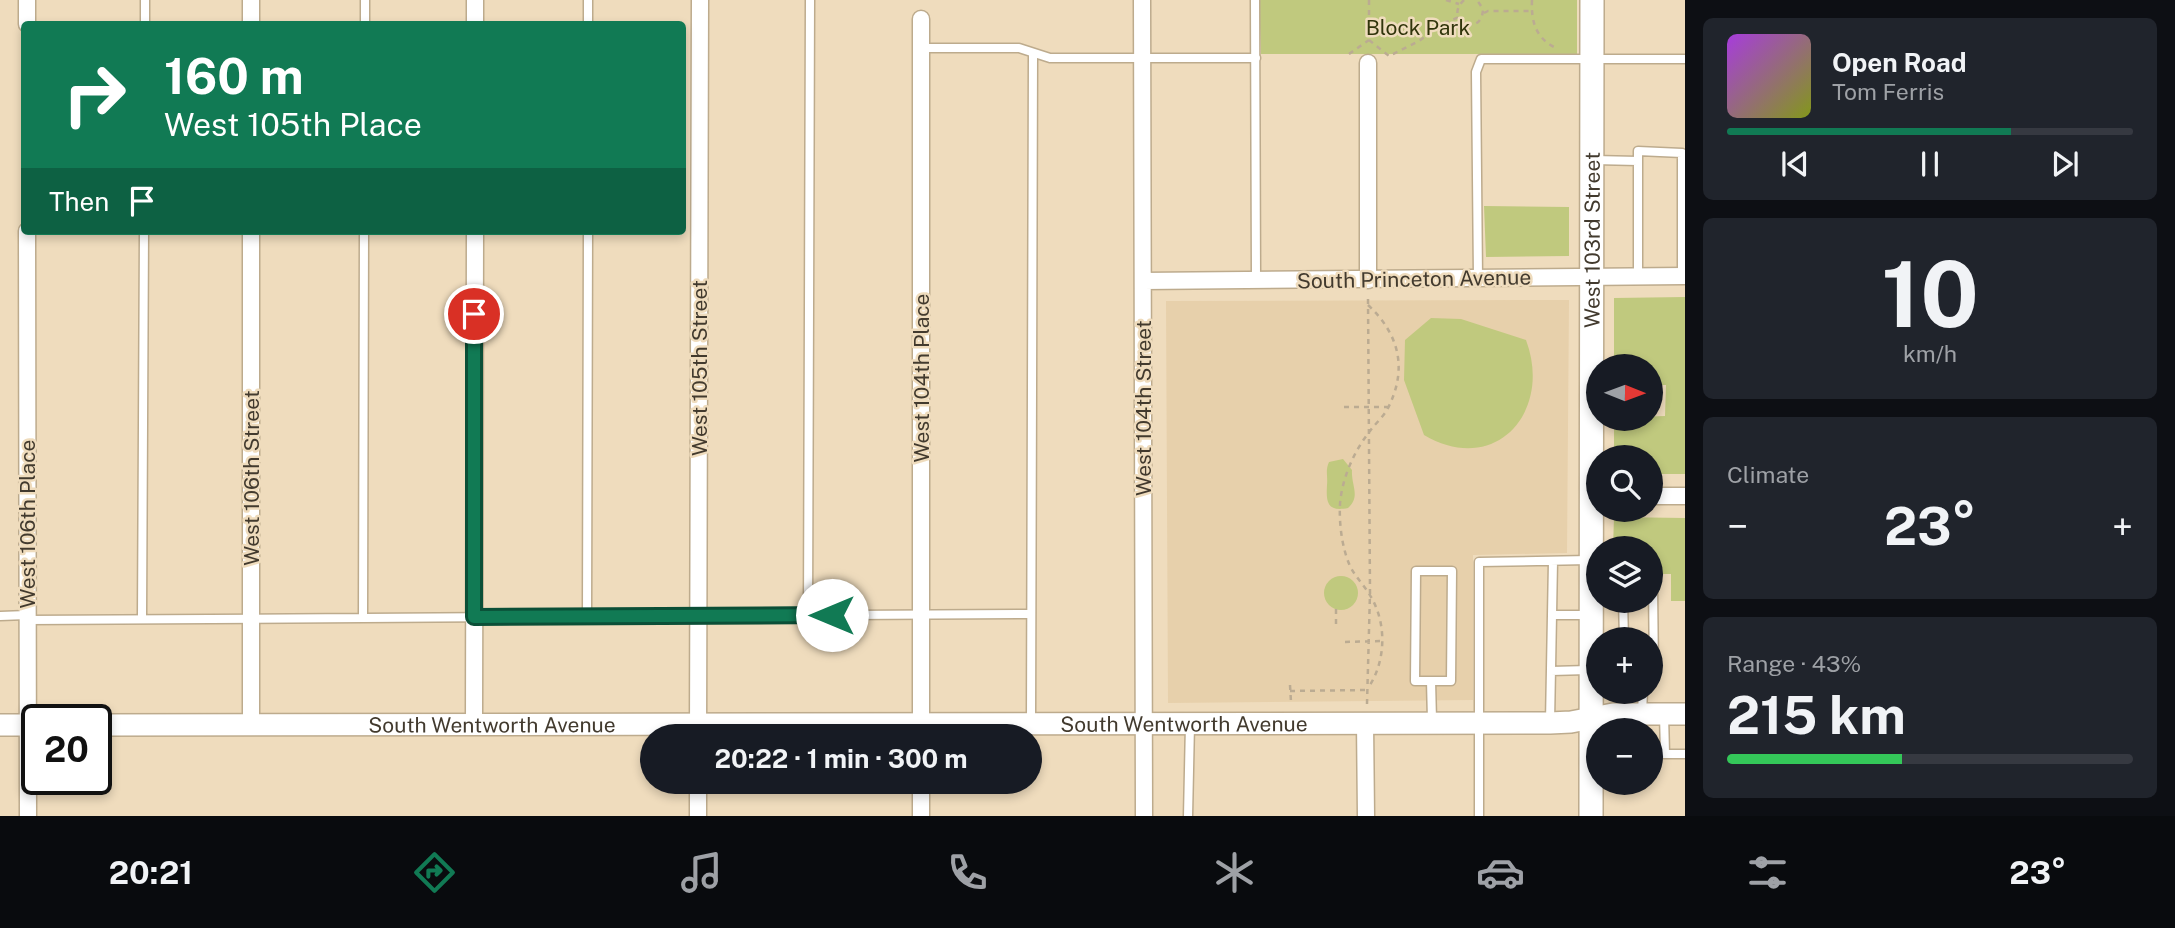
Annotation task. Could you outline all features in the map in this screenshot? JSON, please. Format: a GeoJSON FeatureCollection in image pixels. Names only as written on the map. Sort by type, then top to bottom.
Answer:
{"type":"FeatureCollection","features":[{"type":"Feature","properties":{"kind":"main road","name":"West 103rd Street"},"geometry":{"type":"LineString","coordinates":[[1592,0],[1594,445]]}},
{"type":"Feature","properties":{"kind":"main road","name":"West 103rd Street"},"geometry":{"type":"LineString","coordinates":[[1591,615],[1591,627]]}},
{"type":"Feature","properties":{"kind":"main road","name":"West 103rd Street"},"geometry":{"type":"LineString","coordinates":[[1591,704],[1591,718]]}},
{"type":"Feature","properties":{"kind":"main road","name":"West 103rd Street"},"geometry":{"type":"LineString","coordinates":[[1591,795],[1591,816]]}},
{"type":"Feature","properties":{"kind":"street"},"geometry":{"type":"LineString","coordinates":[[27,0],[27,21]]}},
{"type":"Feature","properties":{"kind":"street"},"geometry":{"type":"LineString","coordinates":[[251,0],[251,21]]}},
{"type":"Feature","properties":{"kind":"street"},"geometry":{"type":"LineString","coordinates":[[475,0],[475,21]]}},
{"type":"Feature","properties":{"kind":"street","name":"West 105th Street"},"geometry":{"type":"LineString","coordinates":[[698,724],[700,0]]}},
{"type":"Feature","properties":{"kind":"street","name":"West 104th Street"},"geometry":{"type":"LineString","coordinates":[[1142,0],[1144,816]]}},
{"type":"Feature","properties":{"kind":"street","name":"West 104th Place"},"geometry":{"type":"LineString","coordinates":[[921,19],[921,724]]}},
{"type":"Feature","properties":{"kind":"street"},"geometry":{"type":"LineString","coordinates":[[1367,63],[1368,279]]}},
{"type":"Feature","properties":{"kind":"street","name":"West 106th Place"},"geometry":{"type":"LineString","coordinates":[[27,235],[27,618],[31,704]]}},
{"type":"Feature","properties":{"kind":"street","name":"West 106th Street"},"geometry":{"type":"LineString","coordinates":[[251,235],[251,725]]}},
{"type":"Feature","properties":{"kind":"street"},"geometry":{"type":"LineString","coordinates":[[474,724],[475,235]]}},
{"type":"Feature","properties":{"kind":"street","name":"South Princeton Avenue"},"geometry":{"type":"LineString","coordinates":[[1143,281],[1684,276]]}},
{"type":"Feature","properties":{"kind":"street"},"geometry":{"type":"LineString","coordinates":[[1663,496],[1685,496]]}},
{"type":"Feature","properties":{"kind":"street"},"geometry":{"type":"LineString","coordinates":[[1366,713],[1366,816]]}},
{"type":"Feature","properties":{"kind":"street","name":"South Wentworth Avenue"},"geometry":{"type":"LineString","coordinates":[[1031,724],[1190,723],[1366,713],[1432,723],[1550,723],[1586,719]]}},
{"type":"Feature","properties":{"kind":"street","name":"South Wentworth Avenue"},"geometry":{"type":"LineString","coordinates":[[1591,718],[1675,714]]}},
{"type":"Feature","properties":{"kind":"street","name":"South Wentworth Avenue"},"geometry":{"type":"LineString","coordinates":[[112,725],[474,724],[640,728]]}},
{"type":"Feature","properties":{"kind":"street"},"geometry":{"type":"LineString","coordinates":[[0,725],[21,725]]}},
{"type":"Feature","properties":{"kind":"street"},"geometry":{"type":"LineString","coordinates":[[698,794],[698,816]]}},
{"type":"Feature","properties":{"kind":"street"},"geometry":{"type":"LineString","coordinates":[[921,794],[921,816]]}},
{"type":"Feature","properties":{"kind":"street","name":"West 106th Place"},"geometry":{"type":"LineString","coordinates":[[28,816],[29,795]]}},
{"type":"Feature","properties":{"kind":"lane"},"geometry":{"type":"LineString","coordinates":[[145,0],[145,21]]}},
{"type":"Feature","properties":{"kind":"lane"},"geometry":{"type":"LineString","coordinates":[[365,0],[365,21]]}},
{"type":"Feature","properties":{"kind":"lane"},"geometry":{"type":"LineString","coordinates":[[588,0],[588,21]]}},
{"type":"Feature","properties":{"kind":"lane"},"geometry":{"type":"LineString","coordinates":[[808,615],[810,0]]}},
{"type":"Feature","properties":{"kind":"lane"},"geometry":{"type":"LineString","coordinates":[[1255,0],[1256,280]]}},
{"type":"Feature","properties":{"kind":"lane"},"geometry":{"type":"LineString","coordinates":[[921,48],[1019,48],[1050,58],[1256,58]]}},
{"type":"Feature","properties":{"kind":"lane"},"geometry":{"type":"LineString","coordinates":[[1031,724],[1033,53]]}},
{"type":"Feature","properties":{"kind":"lane"},"geometry":{"type":"LineString","coordinates":[[1478,279],[1476,86],[1478,64],[1481,60],[1685,59]]}},
{"type":"Feature","properties":{"kind":"lane"},"geometry":{"type":"LineString","coordinates":[[1638,276],[1638,151],[1682,153],[1684,276]]}},
{"type":"Feature","properties":{"kind":"lane"},"geometry":{"type":"LineString","coordinates":[[1592,160],[1638,161]]}},
{"type":"Feature","properties":{"kind":"lane"},"geometry":{"type":"LineString","coordinates":[[142,618],[144,235]]}},
{"type":"Feature","properties":{"kind":"lane"},"geometry":{"type":"LineString","coordinates":[[363,617],[364,235]]}},
{"type":"Feature","properties":{"kind":"lane"},"geometry":{"type":"LineString","coordinates":[[587,616],[588,235]]}},
{"type":"Feature","properties":{"kind":"lane"},"geometry":{"type":"LineString","coordinates":[[1479,816],[1479,562],[1586,560]]}},
{"type":"Feature","properties":{"kind":"lane"},"geometry":{"type":"LineString","coordinates":[[1550,723],[1553,561]]}},
{"type":"Feature","properties":{"kind":"lane"},"geometry":{"type":"LineString","coordinates":[[1416,571],[1452,571],[1451,681],[1431,681],[1415,681],[1416,571]]}},
{"type":"Feature","properties":{"kind":"lane"},"geometry":{"type":"LineString","coordinates":[[0,616],[251,618],[1031,614]]}},
{"type":"Feature","properties":{"kind":"lane"},"geometry":{"type":"LineString","coordinates":[[1552,615],[1591,615]]}},
{"type":"Feature","properties":{"kind":"lane"},"geometry":{"type":"LineString","coordinates":[[1551,671],[1586,670]]}},
{"type":"Feature","properties":{"kind":"lane"},"geometry":{"type":"LineString","coordinates":[[1431,681],[1432,723]]}},
{"type":"Feature","properties":{"kind":"lane"},"geometry":{"type":"LineString","coordinates":[[1642,704],[1642,714]]}},
{"type":"Feature","properties":{"kind":"lane"},"geometry":{"type":"LineString","coordinates":[[1675,714],[1665,754],[1685,754]]}},
{"type":"Feature","properties":{"kind":"lane"},"geometry":{"type":"LineString","coordinates":[[1188,816],[1190,723]]}},
{"type":"Feature","properties":{"kind":"path"},"geometry":{"type":"LineString","coordinates":[[1369,0],[1369,40]]}},
{"type":"Feature","properties":{"kind":"path"},"geometry":{"type":"LineString","coordinates":[[1446,0],[1459,5]]}},
{"type":"Feature","properties":{"kind":"path"},"geometry":{"type":"LineString","coordinates":[[1464,0],[1459,5],[1459,17],[1464,23],[1473,24],[1480,21],[1484,13],[1482,4],[1477,0]]}},
{"type":"Feature","properties":{"kind":"path"},"geometry":{"type":"LineString","coordinates":[[1532,0],[1537,33],[1548,44],[1561,49]]}},
{"type":"Feature","properties":{"kind":"path"},"geometry":{"type":"LineString","coordinates":[[1484,13],[1532,10]]}},
{"type":"Feature","properties":{"kind":"path"},"geometry":{"type":"LineString","coordinates":[[1369,40],[1389,56],[1427,36],[1442,24],[1459,17]]}},
{"type":"Feature","properties":{"kind":"path"},"geometry":{"type":"LineString","coordinates":[[1349,54],[1369,40]]}},
{"type":"Feature","properties":{"kind":"path"},"geometry":{"type":"LineString","coordinates":[[1366,713],[1370,593],[1368,299]]}},
{"type":"Feature","properties":{"kind":"path"},"geometry":{"type":"LineString","coordinates":[[1368,305],[1390,329],[1398,352],[1398,376],[1388,407],[1352,461],[1342,494],[1340,512],[1342,537],[1349,565],[1370,593],[1378,613],[1382,642],[1379,667],[1368,689]]}},
{"type":"Feature","properties":{"kind":"path"},"geometry":{"type":"LineString","coordinates":[[1344,407],[1388,407]]}},
{"type":"Feature","properties":{"kind":"path"},"geometry":{"type":"LineString","coordinates":[[1336,609],[1336,628]]}},
{"type":"Feature","properties":{"kind":"path"},"geometry":{"type":"LineString","coordinates":[[1345,642],[1382,642]]}},
{"type":"Feature","properties":{"kind":"path"},"geometry":{"type":"LineString","coordinates":[[1290,685],[1291,702]]}},
{"type":"Feature","properties":{"kind":"path"},"geometry":{"type":"LineString","coordinates":[[1290,691],[1368,689]]}},
{"type":"Feature","properties":{"kind":"shaded area"},"geometry":{"type":"Polygon","coordinates":[[[1569,300],[1567,553],[1473,555],[1473,700],[1168,703],[1166,301],[1569,300]]]}},
{"type":"Feature","properties":{"kind":"green space","name":"Block Park"},"geometry":{"type":"Polygon","coordinates":[[[1259,0],[1577,0],[1577,54],[1261,54],[1259,0]]]}},
{"type":"Feature","properties":{"kind":"green space"},"geometry":{"type":"Polygon","coordinates":[[[1484,206],[1569,207],[1569,256],[1486,257],[1484,206]]]}},
{"type":"Feature","properties":{"kind":"green space"},"geometry":{"type":"Polygon","coordinates":[[[1685,297],[1685,474],[1663,474],[1663,445],[1614,445],[1614,431],[1663,431],[1666,385],[1663,385],[1663,354],[1614,354],[1614,298],[1685,297]]]}},
{"type":"Feature","properties":{"kind":"green space"},"geometry":{"type":"Polygon","coordinates":[[[1431,318],[1461,319],[1526,340],[1532,366],[1531,391],[1524,413],[1512,430],[1495,442],[1474,448],[1450,446],[1424,435],[1404,380],[1405,340],[1431,318]]]}},
{"type":"Feature","properties":{"kind":"green space"},"geometry":{"type":"Polygon","coordinates":[[[1343,459],[1352,470],[1355,495],[1348,508],[1341,509],[1329,504],[1327,468],[1329,462],[1343,459]]]}},
{"type":"Feature","properties":{"kind":"green space"},"geometry":{"type":"Polygon","coordinates":[[[1663,518],[1685,518],[1685,601],[1671,601],[1671,574],[1663,574],[1663,536],[1613,536],[1614,522],[1663,522],[1663,518]]]}},
{"type":"Feature","properties":{"kind":"green space"},"geometry":{"type":"Polygon","coordinates":[[[1341,576],[1353,581],[1358,593],[1353,605],[1341,610],[1329,605],[1324,593],[1329,581],[1341,576]]]}},
{"type":"Feature","properties":{"kind":"route"},"geometry":{"type":"LineString","coordinates":[[474,314],[474,617],[832,615]]}}]}
